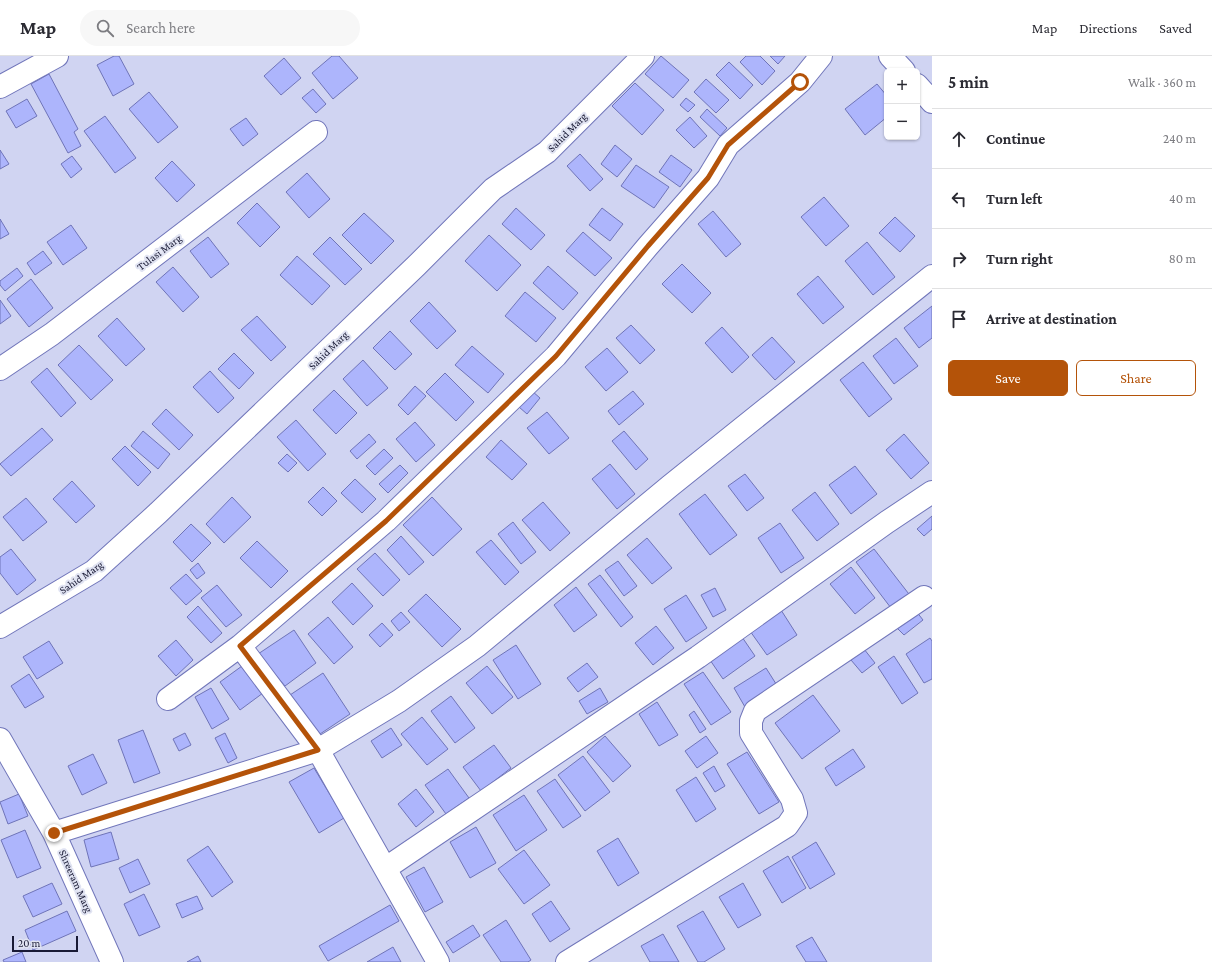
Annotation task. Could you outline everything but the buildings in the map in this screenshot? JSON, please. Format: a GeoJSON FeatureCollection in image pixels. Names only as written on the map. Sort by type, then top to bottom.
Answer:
{"type":"FeatureCollection","features":[{"type":"Feature","properties":{"kind":"street"},"geometry":{"type":"LineString","coordinates":[[0,87],[56,56]]}},
{"type":"Feature","properties":{"kind":"street","name":"Sahid Marg"},"geometry":{"type":"LineString","coordinates":[[0,627],[94,570],[164,507],[416,266],[493,189],[547,152],[643,56]]}},
{"type":"Feature","properties":{"kind":"street"},"geometry":{"type":"LineString","coordinates":[[168,699],[240,646],[386,521],[556,356],[648,246],[708,178],[728,145],[800,82],[821,56]]}},
{"type":"Feature","properties":{"kind":"street"},"geometry":{"type":"LineString","coordinates":[[890,56],[901,68]]}},
{"type":"Feature","properties":{"kind":"street"},"geometry":{"type":"LineString","coordinates":[[920,88],[932,102]]}},
{"type":"Feature","properties":{"kind":"street","name":"Tulasi Marg"},"geometry":{"type":"LineString","coordinates":[[0,369],[52,334],[316,132]]}},
{"type":"Feature","properties":{"kind":"street"},"geometry":{"type":"LineString","coordinates":[[54,833],[318,750],[399,701],[477,646],[670,486],[932,276]]}},
{"type":"Feature","properties":{"kind":"street"},"geometry":{"type":"LineString","coordinates":[[386,868],[698,657],[880,527],[932,492]]}},
{"type":"Feature","properties":{"kind":"street"},"geometry":{"type":"LineString","coordinates":[[567,962],[787,826],[796,813],[792,799],[750,733],[750,721],[755,711],[924,597]]}},
{"type":"Feature","properties":{"kind":"street"},"geometry":{"type":"LineString","coordinates":[[240,646],[318,750],[438,962]]}},
{"type":"Feature","properties":{"kind":"street","name":"Shreeram Marg"},"geometry":{"type":"LineString","coordinates":[[0,739],[54,833],[112,962]]}},
{"type":"Feature","properties":{"kind":"route"},"geometry":{"type":"LineString","coordinates":[[54,833],[318,750],[240,646],[386,521],[556,356],[648,246],[708,178],[728,145],[800,82]]}}]}
